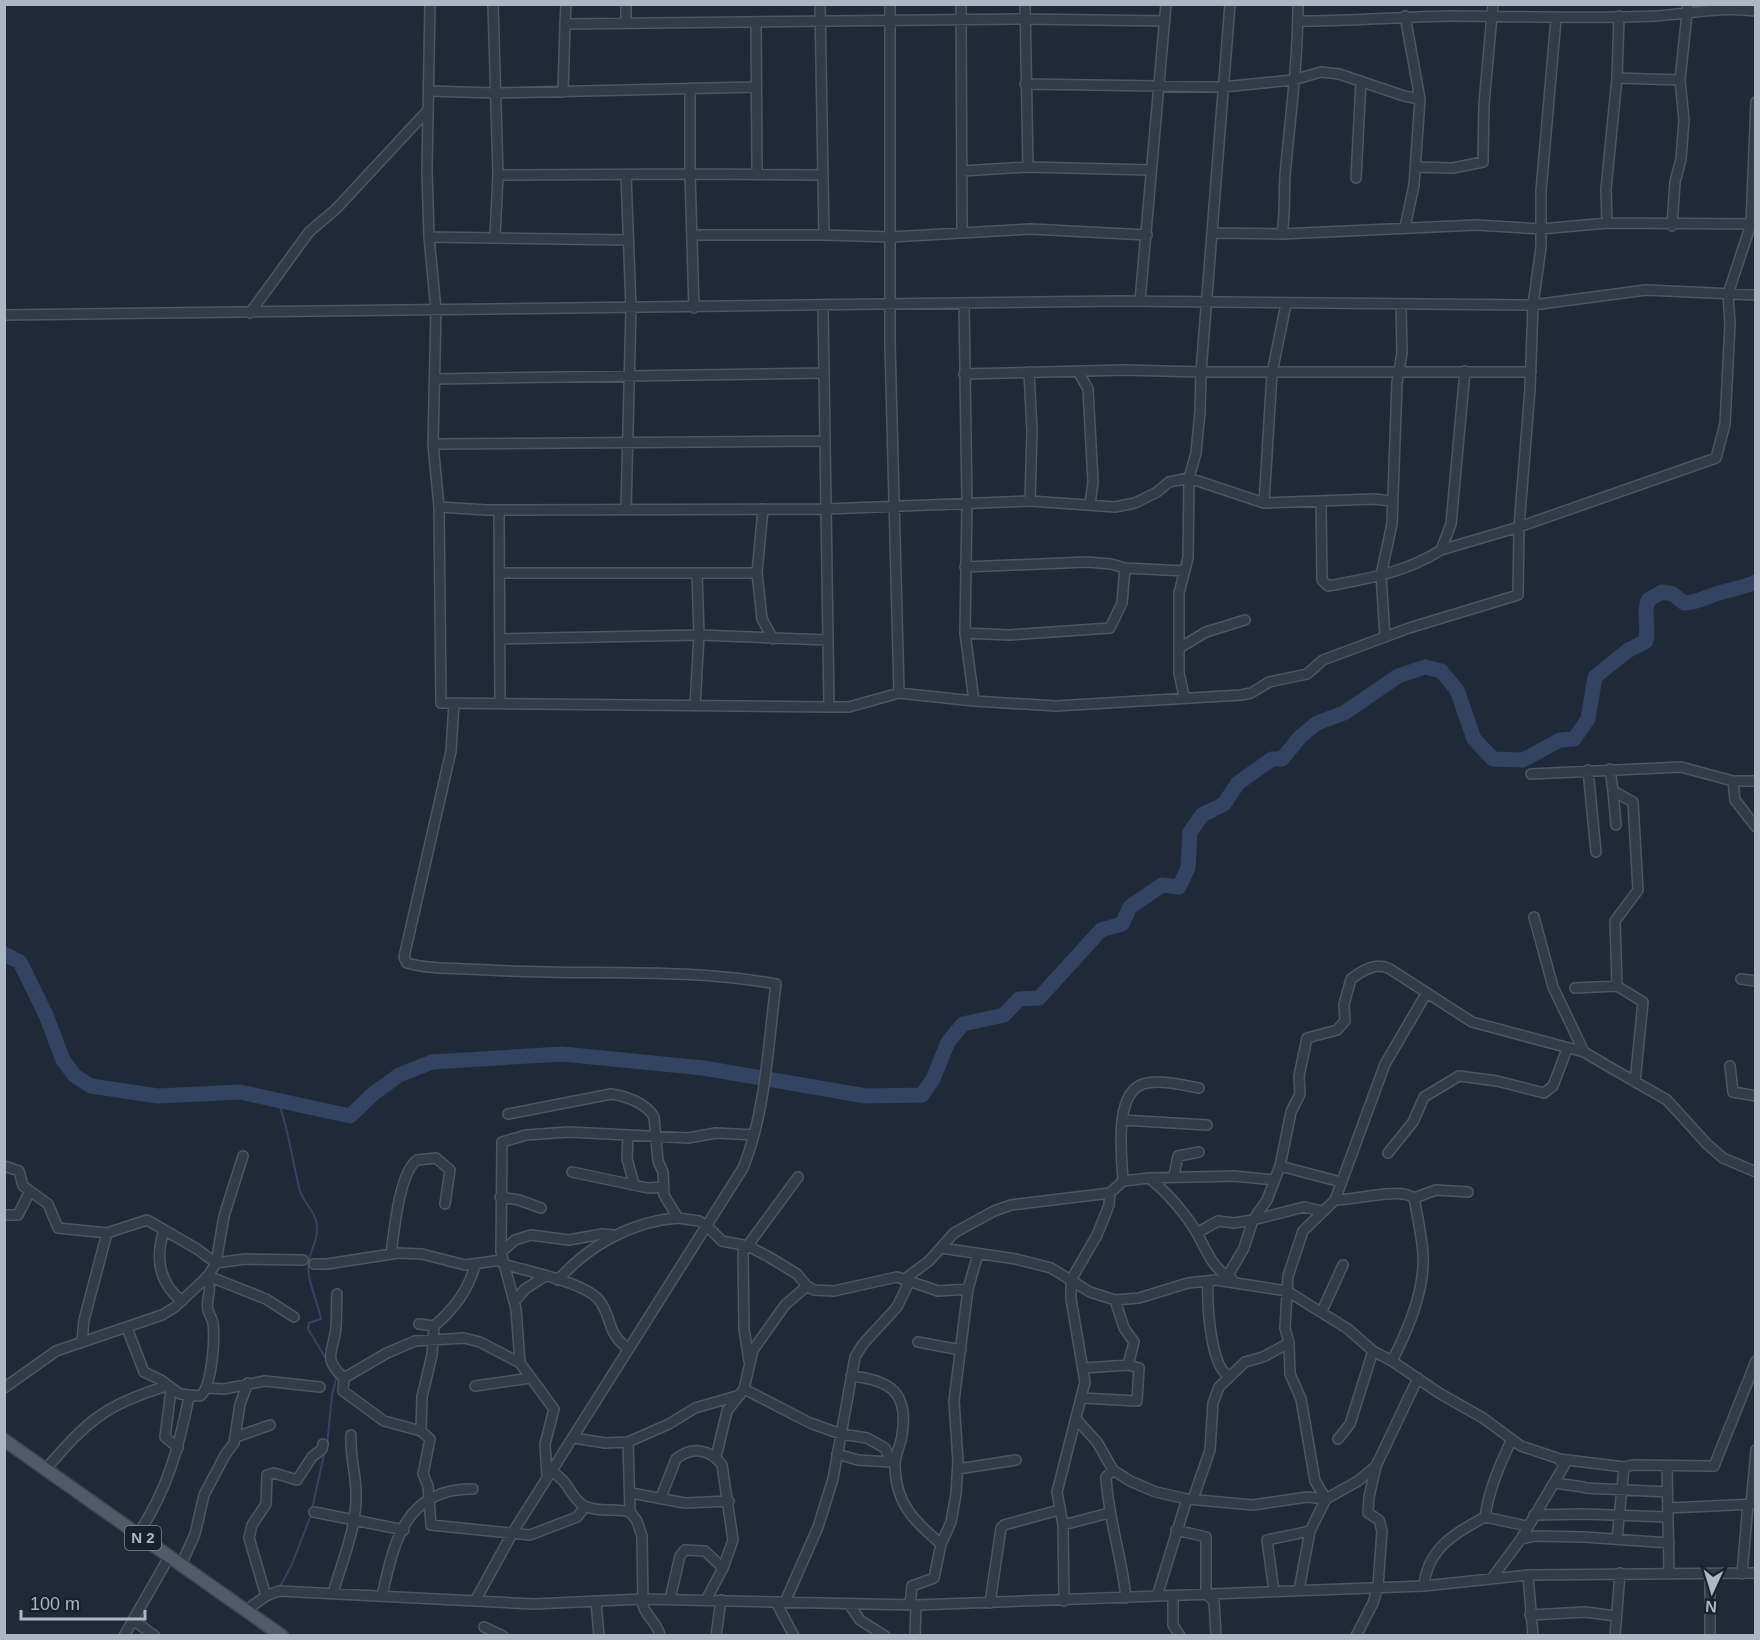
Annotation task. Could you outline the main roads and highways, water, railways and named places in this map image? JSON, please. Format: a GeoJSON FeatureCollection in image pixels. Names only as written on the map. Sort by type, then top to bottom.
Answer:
{"type":"FeatureCollection","features":[{"type":"Feature","properties":{"kind":"main road","name":"N 2"},"geometry":{"type":"LineString","coordinates":[[4,1440],[282,1635]]}},
{"type":"Feature","properties":{"kind":"waterway"},"geometry":{"type":"LineString","coordinates":[[4,954],[20,962],[46,1015],[63,1060],[75,1076],[91,1086],[158,1096],[240,1092],[350,1116],[373,1094],[399,1075],[432,1062],[562,1054],[703,1068],[866,1096],[922,1095],[933,1079],[948,1042],[963,1024],[1004,1015],[1019,999],[1039,998],[1101,930],[1122,924],[1130,907],[1162,885],[1179,887],[1188,868],[1190,832],[1202,815],[1224,804],[1238,783],[1272,759],[1282,759],[1300,737],[1317,723],[1344,713],[1398,676],[1425,667],[1441,671],[1457,690],[1474,739],[1493,759],[1523,760],[1560,740],[1574,739],[1588,719],[1595,677],[1627,651],[1646,641],[1648,600],[1662,592],[1673,594],[1684,603],[1756,582]]}},
{"type":"Feature","properties":{"kind":"waterway"},"geometry":{"type":"LineString","coordinates":[[278,1101],[300,1191],[316,1220],[316,1236],[308,1267],[321,1319],[309,1323],[308,1329],[328,1362]]}},
{"type":"Feature","properties":{"kind":"waterway"},"geometry":{"type":"LineString","coordinates":[[327,1445],[332,1395],[337,1376]]}},
{"type":"Feature","properties":{"kind":"waterway"},"geometry":{"type":"LineString","coordinates":[[312,1509],[325,1450]]}},
{"type":"Feature","properties":{"kind":"waterway"},"geometry":{"type":"LineString","coordinates":[[279,1589],[292,1564],[311,1515]]}}]}
